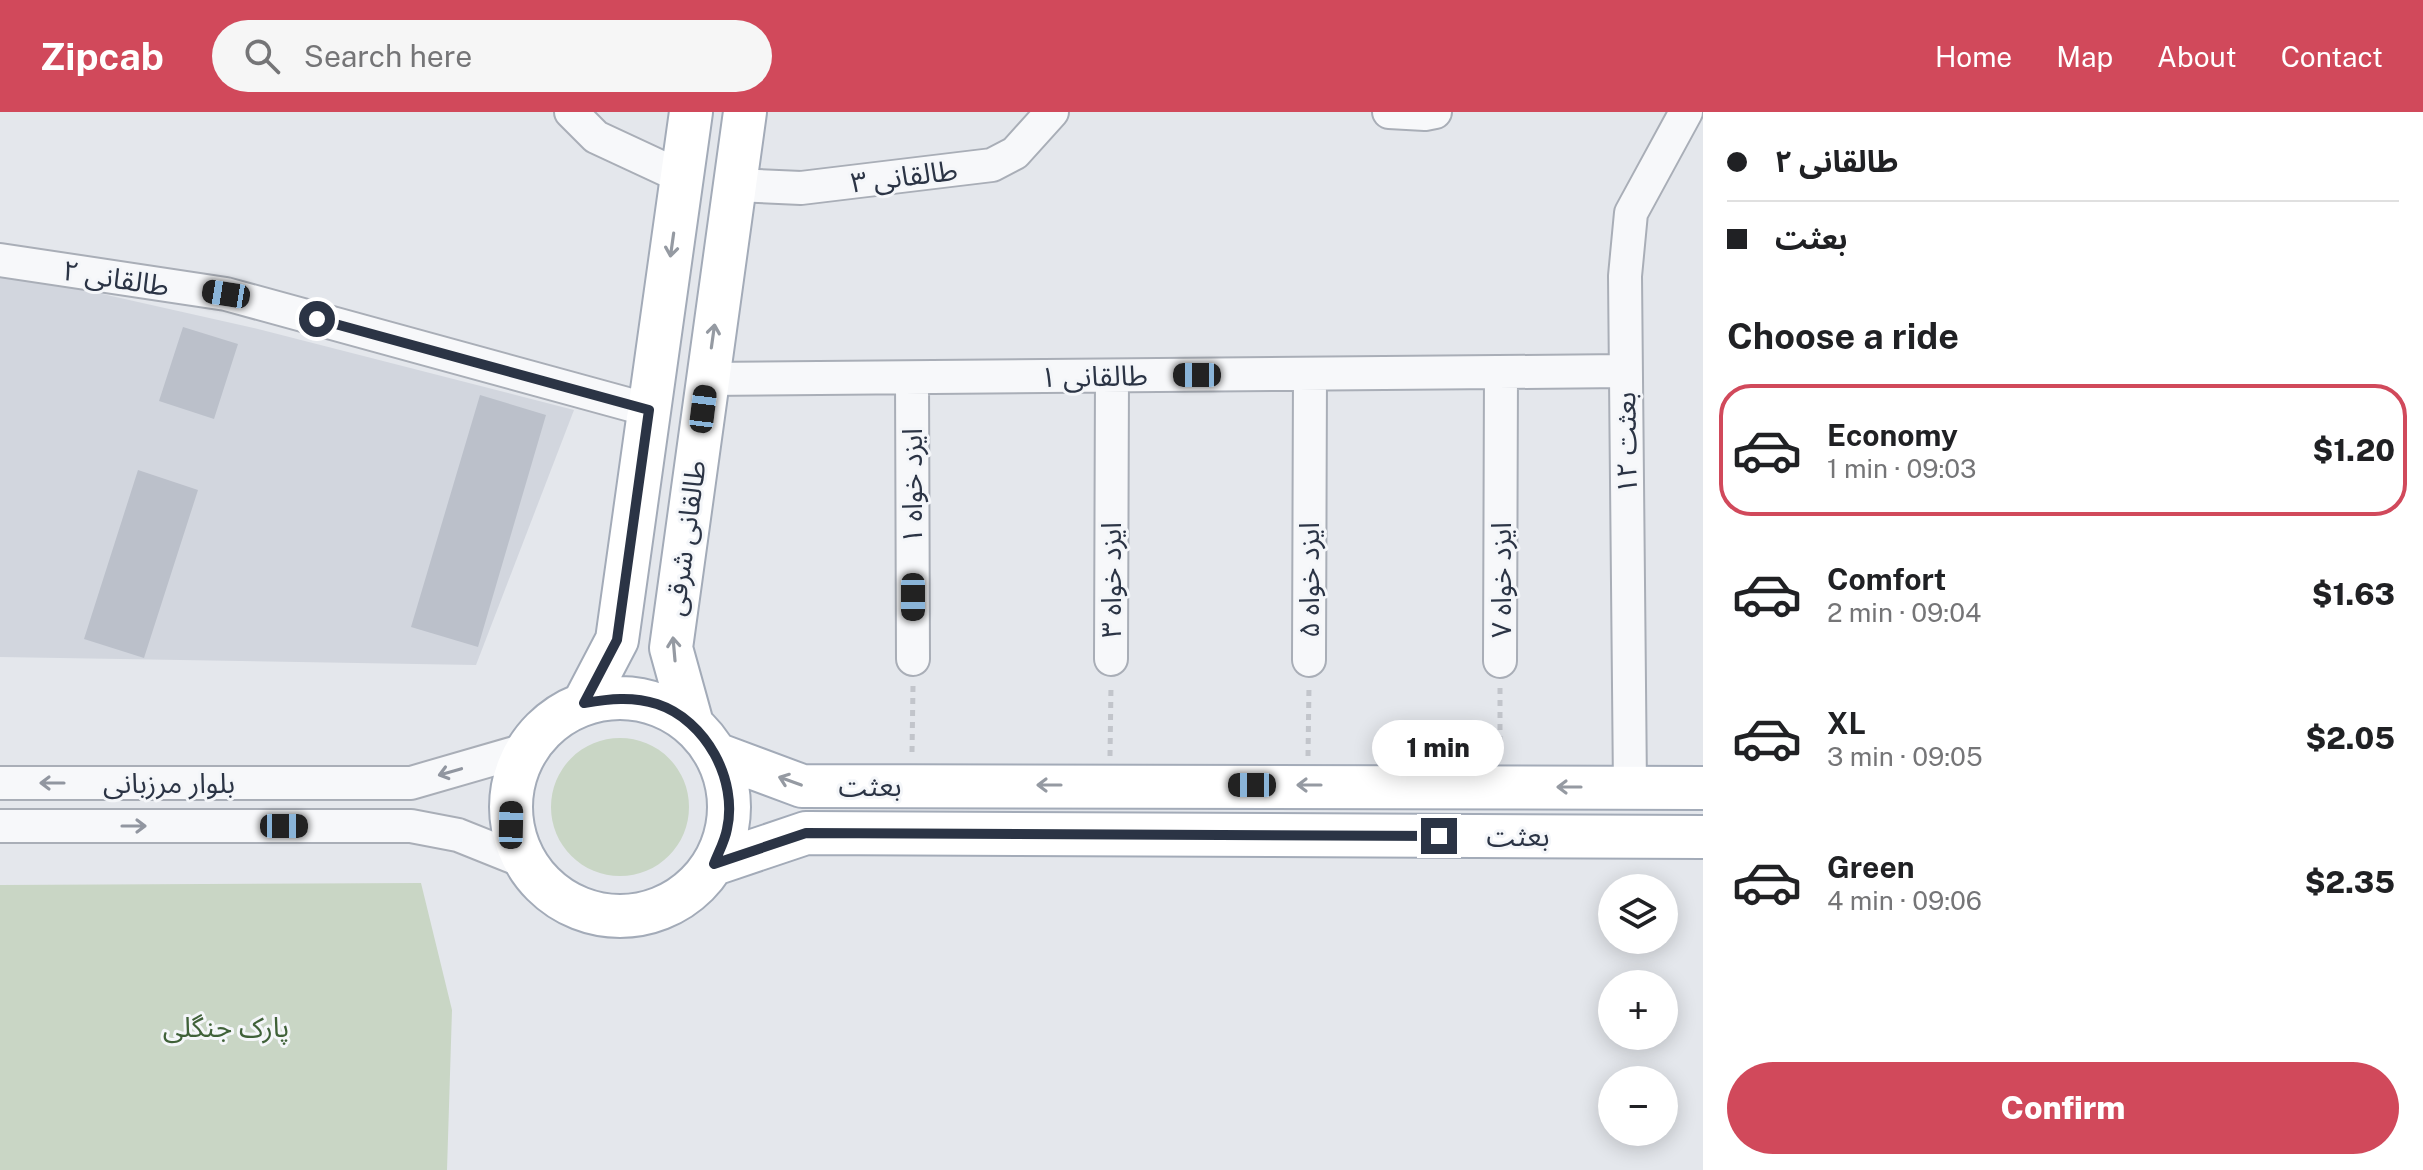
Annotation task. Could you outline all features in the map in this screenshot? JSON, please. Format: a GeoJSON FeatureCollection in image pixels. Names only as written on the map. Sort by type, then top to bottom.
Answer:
{"type":"FeatureCollection","features":[{"type":"Feature","properties":{"kind":"main road","name":"طالقانی شرقی"},"geometry":{"type":"LineString","coordinates":[[584,703],[617,640],[691,112]]}},
{"type":"Feature","properties":{"kind":"main road","name":"طالقانی شرقی"},"geometry":{"type":"LineString","coordinates":[[704,739],[671,648],[745,112]]}},
{"type":"Feature","properties":{"kind":"main road"},"geometry":{"type":"LineString","coordinates":[[682,177],[735,185]]}},
{"type":"Feature","properties":{"kind":"main road"},"geometry":{"type":"LineString","coordinates":[[622,697],[659,704],[704,739],[729,790],[728,828],[714,864],[689,893],[656,912],[618,918],[580,910],[548,891],[523,861],[511,825],[512,786],[525,750],[551,722],[584,703],[622,697]]}},
{"type":"Feature","properties":{"kind":"main road","name":"بعثت"},"geometry":{"type":"LineString","coordinates":[[704,739],[802,786],[1703,788]]}},
{"type":"Feature","properties":{"kind":"main road"},"geometry":{"type":"LineString","coordinates":[[1629,837],[1630,788]]}},
{"type":"Feature","properties":{"kind":"main road","name":"بعثت"},"geometry":{"type":"LineString","coordinates":[[714,864],[806,833],[1703,837]]}},
{"type":"Feature","properties":{"kind":"street"},"geometry":{"type":"LineString","coordinates":[[571,112],[596,137],[682,177]]}},
{"type":"Feature","properties":{"kind":"street","name":"طالقانی ۳"},"geometry":{"type":"LineString","coordinates":[[735,185],[801,188],[992,165],[1015,153],[1052,112]]}},
{"type":"Feature","properties":{"kind":"street"},"geometry":{"type":"LineString","coordinates":[[1389,112],[1435,112]]}},
{"type":"Feature","properties":{"kind":"street","name":"بعثت ۱۲"},"geometry":{"type":"LineString","coordinates":[[1630,788],[1625,276],[1631,213],[1686,112]]}},
{"type":"Feature","properties":{"kind":"street","name":"طالقانی ۲"},"geometry":{"type":"LineString","coordinates":[[0,260],[226,294],[649,410]]}},
{"type":"Feature","properties":{"kind":"street","name":"طالقانی ۱"},"geometry":{"type":"LineString","coordinates":[[706,379],[1625,371]]}},
{"type":"Feature","properties":{"kind":"street","name":"ایزد خواه ۷"},"geometry":{"type":"LineString","coordinates":[[1500,661],[1501,372]]}},
{"type":"Feature","properties":{"kind":"street","name":"ایزد خواه ۵"},"geometry":{"type":"LineString","coordinates":[[1309,660],[1310,374]]}},
{"type":"Feature","properties":{"kind":"street","name":"ایزد خواه ۳"},"geometry":{"type":"LineString","coordinates":[[1111,659],[1112,376]]}},
{"type":"Feature","properties":{"kind":"street","name":"ایزد خواه ۱"},"geometry":{"type":"LineString","coordinates":[[912,378],[913,659]]}},
{"type":"Feature","properties":{"kind":"street","name":"بلوار مرزبانی"},"geometry":{"type":"LineString","coordinates":[[0,783],[411,783],[525,750]]}},
{"type":"Feature","properties":{"kind":"street","name":"بلوار مرزبانی"},"geometry":{"type":"LineString","coordinates":[[0,826],[411,826],[458,835],[523,861]]}},
{"type":"Feature","properties":{"kind":"path"},"geometry":{"type":"LineString","coordinates":[[912,785],[913,659]]}},
{"type":"Feature","properties":{"kind":"path","name":"ایزد خواه ۳"},"geometry":{"type":"LineString","coordinates":[[1110,785],[1111,659]]}},
{"type":"Feature","properties":{"kind":"path","name":"ایزد خواه ۵"},"geometry":{"type":"LineString","coordinates":[[1308,785],[1309,660]]}},
{"type":"Feature","properties":{"kind":"path","name":"ایزد خواه ۷"},"geometry":{"type":"LineString","coordinates":[[1500,661],[1500,787]]}},
{"type":"Feature","properties":{"kind":"shaded area"},"geometry":{"type":"Polygon","coordinates":[[[0,275],[49,282],[258,329],[574,410],[476,665],[0,657],[0,275]]]}},
{"type":"Feature","properties":{"kind":"green space"},"geometry":{"type":"Polygon","coordinates":[[[620,738],[646,743],[669,758],[684,781],[689,807],[684,833],[669,856],[646,871],[620,876],[594,871],[571,856],[556,833],[551,807],[556,781],[571,758],[594,743],[620,738]]]}},
{"type":"Feature","properties":{"kind":"green space","name":"پارک جنگلی"},"geometry":{"type":"Polygon","coordinates":[[[421,883],[452,1010],[447,1170],[0,1170],[0,885],[421,883]]]}},
{"type":"Feature","properties":{"kind":"building"},"geometry":{"type":"Polygon","coordinates":[[[183,327],[238,344],[214,419],[159,401],[183,327]]]}},
{"type":"Feature","properties":{"kind":"building"},"geometry":{"type":"Polygon","coordinates":[[[480,395],[546,415],[478,647],[411,627],[480,395]]]}},
{"type":"Feature","properties":{"kind":"building"},"geometry":{"type":"Polygon","coordinates":[[[138,470],[198,490],[144,658],[84,639],[138,470]]]}},
{"type":"Feature","properties":{"kind":"route"},"geometry":{"type":"LineString","coordinates":[[317,319],[649,410],[617,640],[584,703],[622,697],[659,704],[692,724],[716,754],[729,790],[728,828],[714,864],[806,833],[1439,836]]}}]}
